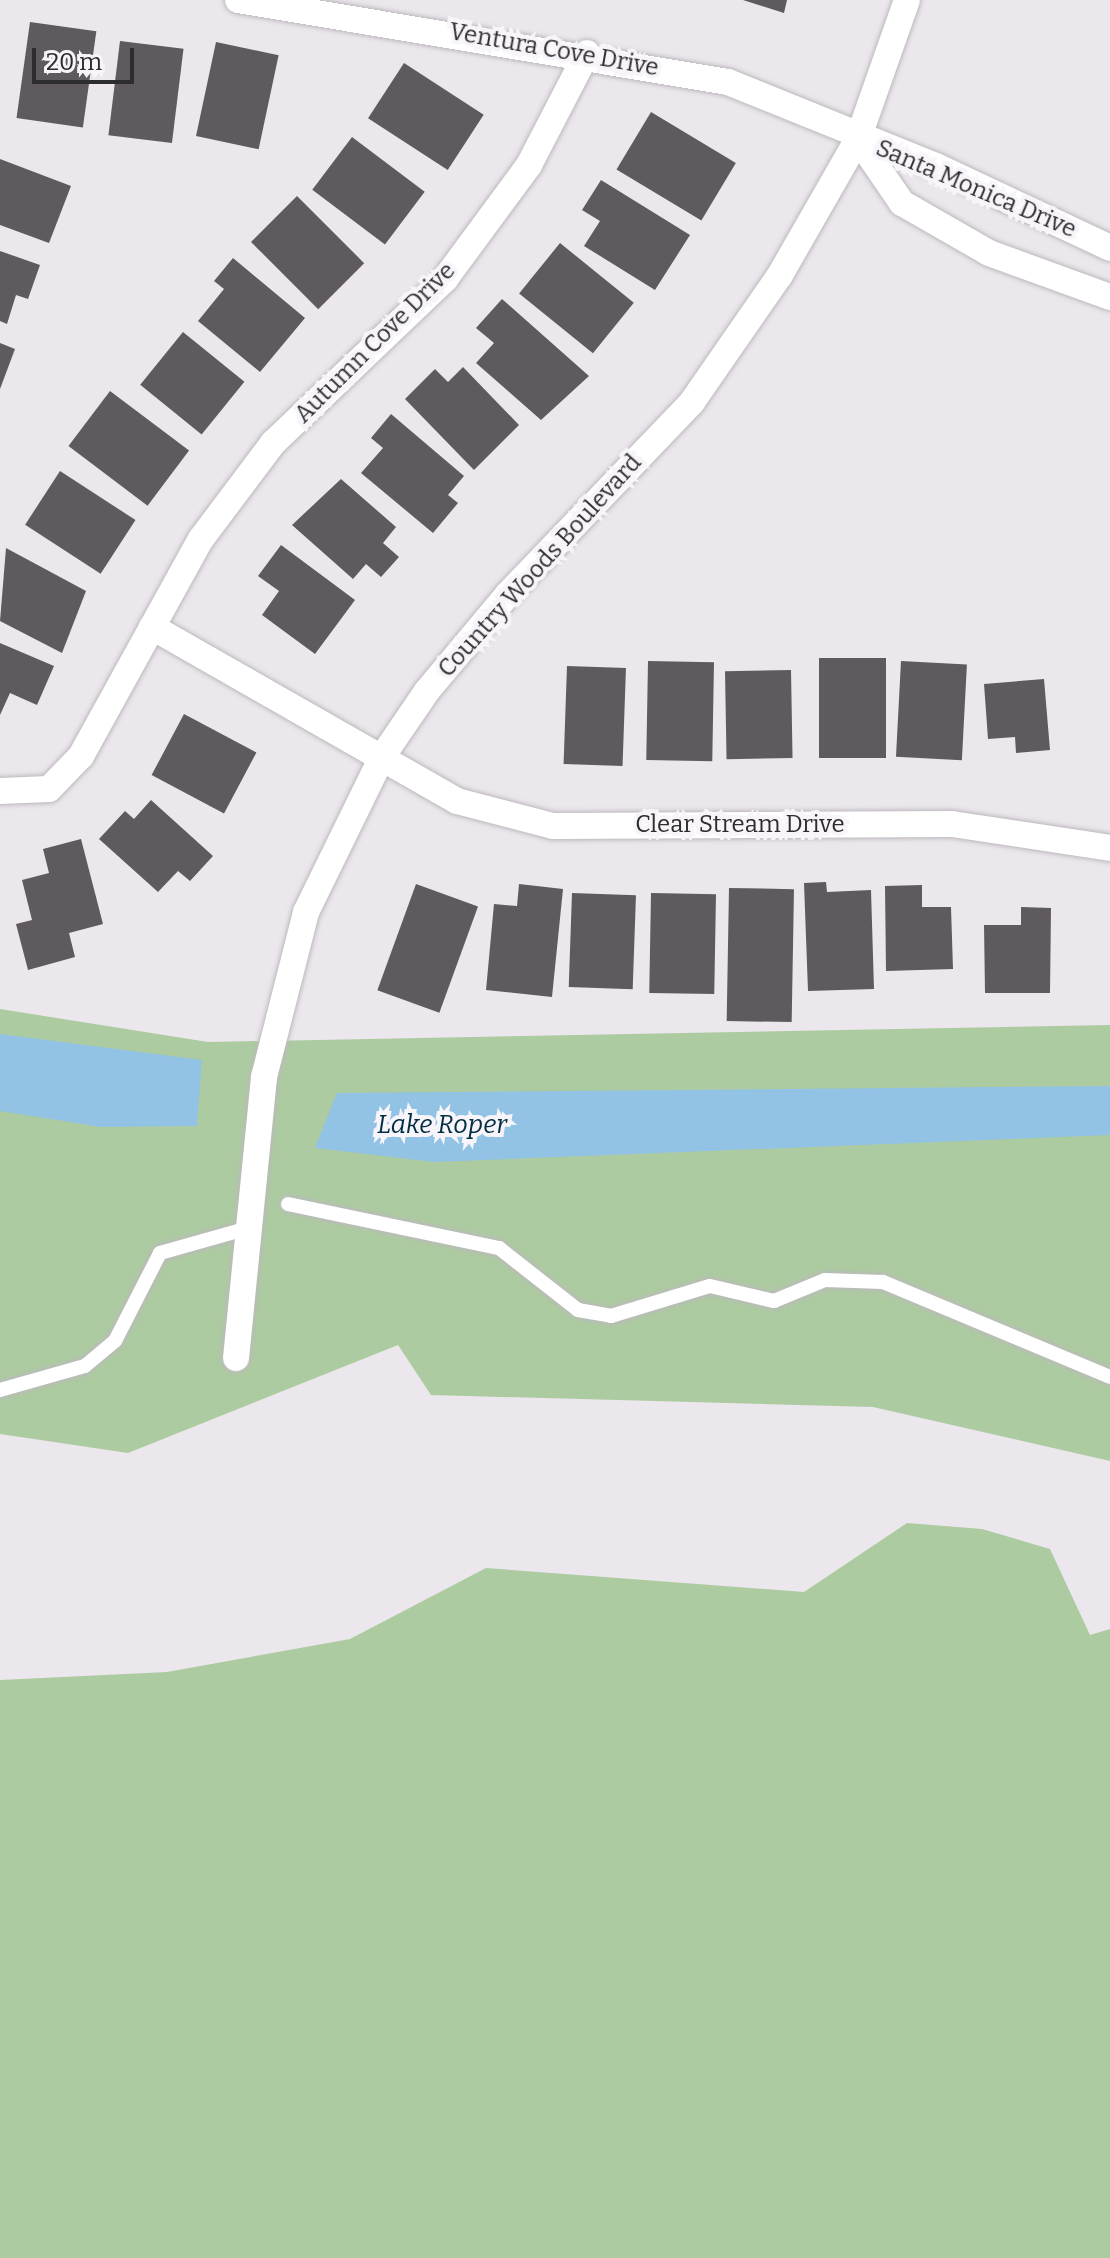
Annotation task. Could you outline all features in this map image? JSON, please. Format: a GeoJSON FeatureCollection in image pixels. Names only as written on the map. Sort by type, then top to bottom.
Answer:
{"type":"FeatureCollection","features":[{"type":"Feature","properties":{"kind":"street","name":"Ventura Cove Drive"},"geometry":{"type":"LineString","coordinates":[[238,0],[587,53],[728,82],[858,139]]}},
{"type":"Feature","properties":{"kind":"street","name":"Country Woods Boulevard"},"geometry":{"type":"LineString","coordinates":[[236,1358],[264,1077],[306,912],[382,757],[508,594],[692,402],[780,275],[858,139],[907,0]]}},
{"type":"Feature","properties":{"kind":"street","name":"Autumn Cove Drive"},"geometry":{"type":"LineString","coordinates":[[0,791],[49,789],[81,756],[201,539],[273,443],[445,279],[529,165],[587,53]]}},
{"type":"Feature","properties":{"kind":"street","name":"Santa Monica Drive"},"geometry":{"type":"LineString","coordinates":[[858,139],[936,166],[1110,248]]}},
{"type":"Feature","properties":{"kind":"street","name":"Santa Monica Drive"},"geometry":{"type":"LineString","coordinates":[[858,139],[902,203],[989,253],[1110,297]]}},
{"type":"Feature","properties":{"kind":"street"},"geometry":{"type":"LineString","coordinates":[[152,627],[382,757]]}},
{"type":"Feature","properties":{"kind":"street","name":"Clear Stream Drive"},"geometry":{"type":"LineString","coordinates":[[382,757],[457,801],[553,826],[952,824],[1110,848]]}},
{"type":"Feature","properties":{"kind":"lane"},"geometry":{"type":"LineString","coordinates":[[288,1204],[499,1248],[578,1310],[611,1316],[710,1286],[774,1301],[825,1280],[883,1282],[1110,1377]]}},
{"type":"Feature","properties":{"kind":"lane"},"geometry":{"type":"LineString","coordinates":[[0,1390],[85,1366],[115,1341],[160,1253],[249,1228]]}},
{"type":"Feature","properties":{"kind":"green space"},"geometry":{"type":"Polygon","coordinates":[[[0,1009],[208,1042],[1110,1025],[1110,1461],[873,1407],[431,1395],[398,1345],[128,1453],[0,1434],[0,1009]]]}},
{"type":"Feature","properties":{"kind":"green space"},"geometry":{"type":"Polygon","coordinates":[[[907,1523],[982,1529],[1050,1549],[1090,1635],[1110,1629],[1110,2258],[0,2258],[0,1680],[167,1672],[350,1639],[486,1568],[804,1592],[907,1523]]]}},
{"type":"Feature","properties":{"kind":"water"},"geometry":{"type":"Polygon","coordinates":[[[0,1034],[202,1060],[197,1126],[101,1127],[0,1111],[0,1034]]]}},
{"type":"Feature","properties":{"kind":"water","name":"Lake Roper"},"geometry":{"type":"Polygon","coordinates":[[[1110,1086],[1110,1135],[434,1162],[315,1148],[337,1093],[1110,1086]]]}},
{"type":"Feature","properties":{"kind":"building"},"geometry":{"type":"Polygon","coordinates":[[[743,0],[787,0],[784,13],[743,0]]]}},
{"type":"Feature","properties":{"kind":"building"},"geometry":{"type":"Polygon","coordinates":[[[30,22],[96,31],[83,127],[17,118],[30,22]]]}},
{"type":"Feature","properties":{"kind":"building"},"geometry":{"type":"Polygon","coordinates":[[[120,41],[184,49],[172,143],[108,135],[120,41]]]}},
{"type":"Feature","properties":{"kind":"building"},"geometry":{"type":"Polygon","coordinates":[[[216,42],[279,55],[259,149],[196,136],[216,42]]]}},
{"type":"Feature","properties":{"kind":"building"},"geometry":{"type":"Polygon","coordinates":[[[404,63],[484,115],[448,170],[368,118],[404,63]]]}},
{"type":"Feature","properties":{"kind":"building"},"geometry":{"type":"Polygon","coordinates":[[[651,112],[736,163],[701,220],[616,169],[651,112]]]}},
{"type":"Feature","properties":{"kind":"building"},"geometry":{"type":"Polygon","coordinates":[[[352,137],[425,192],[385,244],[312,190],[352,137]]]}},
{"type":"Feature","properties":{"kind":"building"},"geometry":{"type":"Polygon","coordinates":[[[0,159],[71,186],[49,243],[0,225],[0,159]]]}},
{"type":"Feature","properties":{"kind":"building"},"geometry":{"type":"Polygon","coordinates":[[[601,180],[690,235],[655,290],[584,246],[600,221],[582,210],[601,180]]]}},
{"type":"Feature","properties":{"kind":"building"},"geometry":{"type":"Polygon","coordinates":[[[297,196],[364,263],[318,309],[251,242],[297,196]]]}},
{"type":"Feature","properties":{"kind":"building"},"geometry":{"type":"Polygon","coordinates":[[[560,243],[634,303],[593,353],[519,294],[560,243]]]}},
{"type":"Feature","properties":{"kind":"building"},"geometry":{"type":"Polygon","coordinates":[[[0,251],[40,265],[28,299],[16,295],[7,324],[0,321],[0,251]]]}},
{"type":"Feature","properties":{"kind":"building"},"geometry":{"type":"Polygon","coordinates":[[[233,258],[305,318],[260,372],[198,321],[224,289],[214,281],[233,258]]]}},
{"type":"Feature","properties":{"kind":"building"},"geometry":{"type":"Polygon","coordinates":[[[502,299],[589,376],[541,420],[476,363],[494,343],[476,328],[502,299]]]}},
{"type":"Feature","properties":{"kind":"building"},"geometry":{"type":"Polygon","coordinates":[[[183,332],[244,382],[202,435],[140,385],[183,332]]]}},
{"type":"Feature","properties":{"kind":"building"},"geometry":{"type":"Polygon","coordinates":[[[0,343],[15,349],[0,389],[0,343]]]}},
{"type":"Feature","properties":{"kind":"building"},"geometry":{"type":"Polygon","coordinates":[[[463,367],[519,425],[474,470],[405,399],[435,369],[448,382],[463,367]]]}},
{"type":"Feature","properties":{"kind":"building"},"geometry":{"type":"Polygon","coordinates":[[[110,391],[189,451],[148,506],[68,446],[110,391]]]}},
{"type":"Feature","properties":{"kind":"building"},"geometry":{"type":"Polygon","coordinates":[[[391,414],[464,476],[448,495],[458,503],[433,533],[361,473],[383,448],[371,438],[391,414]]]}},
{"type":"Feature","properties":{"kind":"building"},"geometry":{"type":"Polygon","coordinates":[[[60,471],[135,520],[101,574],[25,525],[60,471]]]}},
{"type":"Feature","properties":{"kind":"building"},"geometry":{"type":"Polygon","coordinates":[[[341,479],[396,527],[383,543],[399,557],[381,577],[366,564],[353,579],[292,525],[341,479]]]}},
{"type":"Feature","properties":{"kind":"building"},"geometry":{"type":"Polygon","coordinates":[[[281,545],[355,600],[315,654],[262,615],[279,591],[258,576],[281,545]]]}},
{"type":"Feature","properties":{"kind":"building"},"geometry":{"type":"Polygon","coordinates":[[[6,548],[86,591],[62,653],[0,621],[6,548]]]}},
{"type":"Feature","properties":{"kind":"building"},"geometry":{"type":"Polygon","coordinates":[[[0,643],[54,666],[37,705],[10,693],[0,715],[0,643]]]}},
{"type":"Feature","properties":{"kind":"building"},"geometry":{"type":"Polygon","coordinates":[[[819,658],[886,658],[886,758],[819,758],[819,658]]]}},
{"type":"Feature","properties":{"kind":"building"},"geometry":{"type":"Polygon","coordinates":[[[648,661],[714,662],[712,761],[646,760],[648,661]]]}},
{"type":"Feature","properties":{"kind":"building"},"geometry":{"type":"Polygon","coordinates":[[[901,661],[967,664],[962,760],[896,757],[901,661]]]}},
{"type":"Feature","properties":{"kind":"building"},"geometry":{"type":"Polygon","coordinates":[[[567,666],[626,668],[623,766],[564,764],[567,666]]]}},
{"type":"Feature","properties":{"kind":"building"},"geometry":{"type":"Polygon","coordinates":[[[791,670],[793,758],[727,759],[725,671],[791,670]]]}},
{"type":"Feature","properties":{"kind":"building"},"geometry":{"type":"Polygon","coordinates":[[[1044,679],[1050,750],[1016,753],[1015,737],[988,739],[984,684],[1044,679]]]}},
{"type":"Feature","properties":{"kind":"building"},"geometry":{"type":"Polygon","coordinates":[[[184,714],[256,752],[224,813],[152,775],[184,714]]]}},
{"type":"Feature","properties":{"kind":"building"},"geometry":{"type":"Polygon","coordinates":[[[151,800],[213,856],[190,881],[178,871],[158,892],[99,839],[125,811],[134,819],[151,800]]]}},
{"type":"Feature","properties":{"kind":"building"},"geometry":{"type":"Polygon","coordinates":[[[81,839],[103,924],[69,933],[75,957],[28,970],[16,924],[32,920],[22,880],[49,873],[43,849],[81,839]]]}},
{"type":"Feature","properties":{"kind":"building"},"geometry":{"type":"Polygon","coordinates":[[[826,882],[827,892],[871,890],[874,989],[808,991],[804,883],[826,882]]]}},
{"type":"Feature","properties":{"kind":"building"},"geometry":{"type":"Polygon","coordinates":[[[416,884],[478,907],[439,1013],[377,990],[416,884]]]}},
{"type":"Feature","properties":{"kind":"building"},"geometry":{"type":"Polygon","coordinates":[[[519,884],[563,889],[552,997],[486,990],[494,904],[517,906],[519,884]]]}},
{"type":"Feature","properties":{"kind":"building"},"geometry":{"type":"Polygon","coordinates":[[[922,885],[922,907],[951,907],[953,969],[886,971],[885,886],[922,885]]]}},
{"type":"Feature","properties":{"kind":"building"},"geometry":{"type":"Polygon","coordinates":[[[729,888],[794,889],[792,1022],[727,1021],[729,888]]]}},
{"type":"Feature","properties":{"kind":"building"},"geometry":{"type":"Polygon","coordinates":[[[572,893],[636,895],[633,989],[569,987],[572,893]]]}},
{"type":"Feature","properties":{"kind":"building"},"geometry":{"type":"Polygon","coordinates":[[[651,893],[716,894],[714,994],[649,993],[651,893]]]}},
{"type":"Feature","properties":{"kind":"building"},"geometry":{"type":"Polygon","coordinates":[[[1021,907],[1051,908],[1050,993],[985,993],[984,925],[1021,925],[1021,907]]]}}]}
